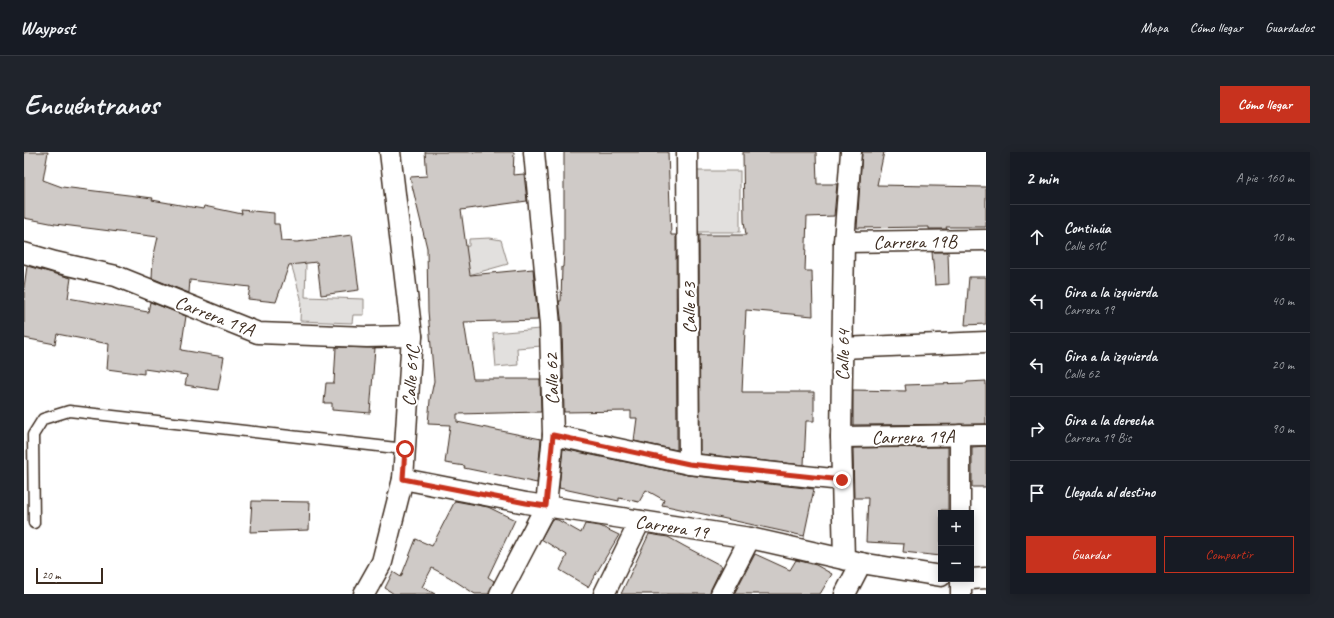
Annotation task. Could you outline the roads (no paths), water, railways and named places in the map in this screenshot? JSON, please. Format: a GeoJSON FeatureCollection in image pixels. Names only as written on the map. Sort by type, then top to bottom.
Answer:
{"type":"FeatureCollection","features":[{"type":"Feature","properties":{"kind":"street","name":"Calle 61C"},"geometry":{"type":"LineString","coordinates":[[364,594],[382,562],[403,479],[412,336],[390,152]]}},
{"type":"Feature","properties":{"kind":"street","name":"Calle 62"},"geometry":{"type":"LineString","coordinates":[[500,594],[546,506],[553,435],[550,325],[534,152]]}},
{"type":"Feature","properties":{"kind":"street","name":"Calle 63"},"geometry":{"type":"LineString","coordinates":[[687,152],[689,464]]}},
{"type":"Feature","properties":{"kind":"street","name":"Calle 64"},"geometry":{"type":"LineString","coordinates":[[845,594],[852,561],[842,480],[841,437],[844,242],[851,152]]}},
{"type":"Feature","properties":{"kind":"street","name":"Carrera 19B"},"geometry":{"type":"LineString","coordinates":[[844,242],[986,240]]}},
{"type":"Feature","properties":{"kind":"street","name":"Carrera 19A"},"geometry":{"type":"LineString","coordinates":[[24,254],[116,276],[258,333],[367,337],[412,336]]}},
{"type":"Feature","properties":{"kind":"street"},"geometry":{"type":"LineString","coordinates":[[842,348],[986,342]]}},
{"type":"Feature","properties":{"kind":"street"},"geometry":{"type":"LineString","coordinates":[[553,435],[689,464],[842,480]]}},
{"type":"Feature","properties":{"kind":"street"},"geometry":{"type":"LineString","coordinates":[[960,435],[960,510]]}},
{"type":"Feature","properties":{"kind":"street","name":"Carrera 19A"},"geometry":{"type":"LineString","coordinates":[[841,437],[986,435]]}},
{"type":"Feature","properties":{"kind":"street","name":"Carrera 19"},"geometry":{"type":"LineString","coordinates":[[403,479],[526,503],[750,538],[852,561],[938,575]]}},
{"type":"Feature","properties":{"kind":"street"},"geometry":{"type":"LineString","coordinates":[[604,594],[640,521]]}},
{"type":"Feature","properties":{"kind":"street"},"geometry":{"type":"LineString","coordinates":[[721,594],[750,538]]}},
{"type":"Feature","properties":{"kind":"street"},"geometry":{"type":"LineString","coordinates":[[974,579],[986,578]]}},
{"type":"Feature","properties":{"kind":"street"},"geometry":{"type":"LineString","coordinates":[[960,582],[961,594]]}},
{"type":"Feature","properties":{"kind":"lane"},"geometry":{"type":"LineString","coordinates":[[34,523],[33,435],[43,420],[69,411],[405,449]]}}]}
